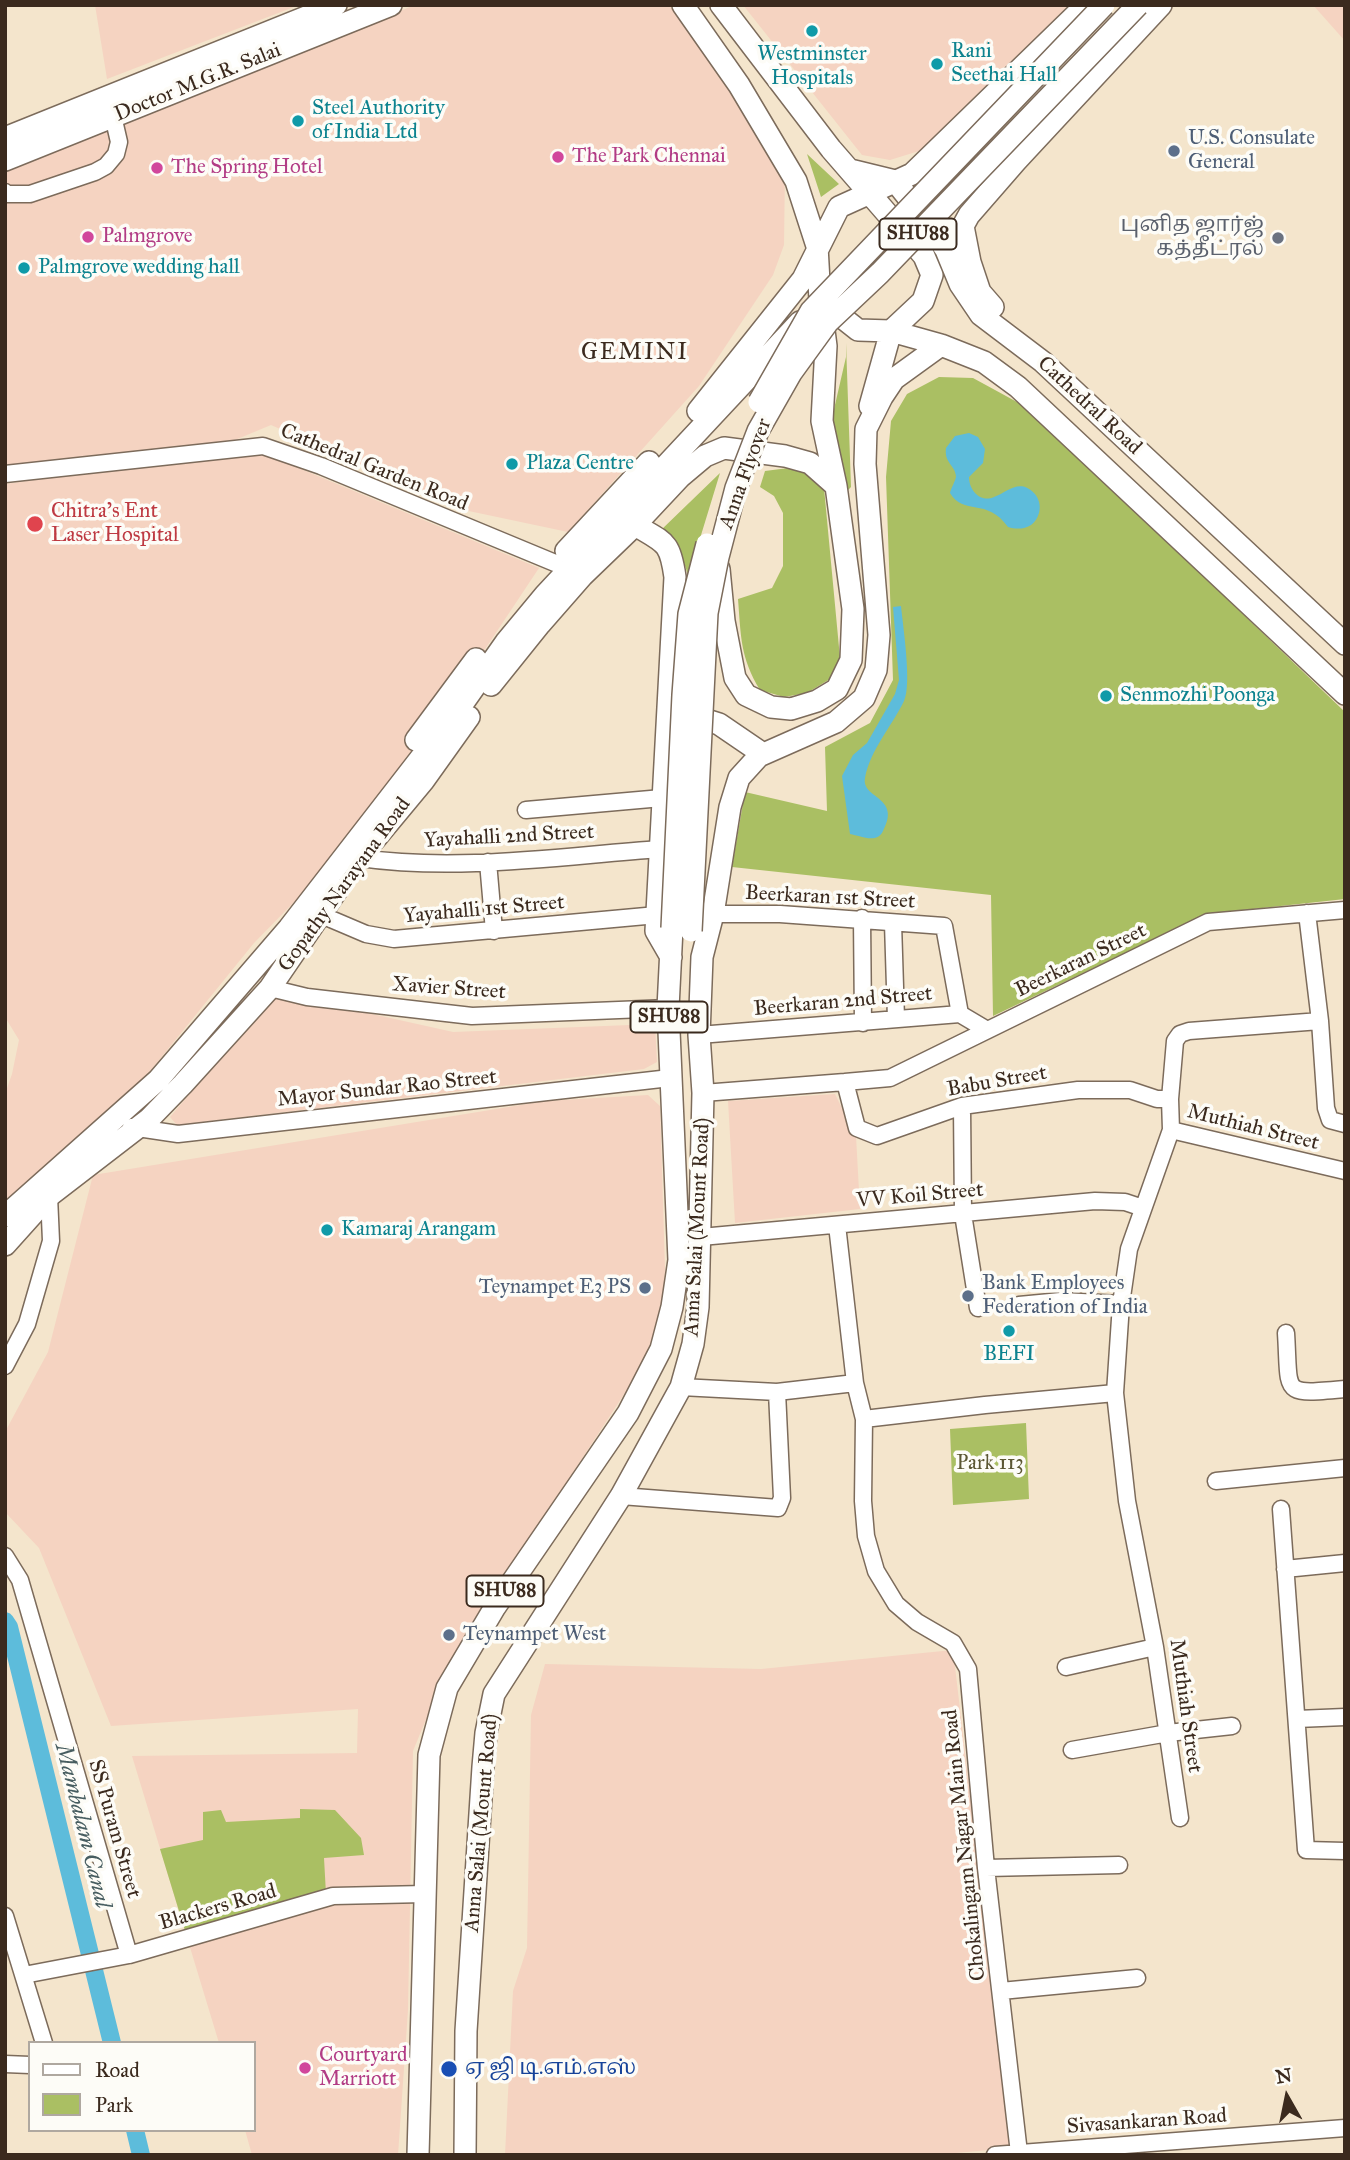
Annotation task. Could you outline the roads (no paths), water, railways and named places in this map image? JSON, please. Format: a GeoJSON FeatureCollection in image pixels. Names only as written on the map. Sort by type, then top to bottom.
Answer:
{"type":"FeatureCollection","features":[{"type":"Feature","properties":{"kind":"main road","name":"Doctor M.G.R. Salai"},"geometry":{"type":"LineString","coordinates":[[5,138],[337,5]]}},
{"type":"Feature","properties":{"kind":"main road","name":"Doctor M.G.R. Salai"},"geometry":{"type":"LineString","coordinates":[[5,160],[391,5]]}},
{"type":"Feature","properties":{"kind":"main road"},"geometry":{"type":"LineString","coordinates":[[683,5],[739,85],[796,181],[817,246],[815,305],[825,346],[822,421],[836,486],[853,609],[850,660],[837,690],[817,701],[792,709],[771,707],[747,695],[735,678],[724,621],[718,557]]}},
{"type":"Feature","properties":{"kind":"main road"},"geometry":{"type":"LineString","coordinates":[[702,957],[713,914],[730,807],[739,778],[763,754],[836,722],[864,698],[876,670],[878,635],[865,464],[866,429],[871,398],[891,331],[923,301],[932,275],[924,256],[850,170],[720,5]]}},
{"type":"Feature","properties":{"kind":"main road"},"geometry":{"type":"LineString","coordinates":[[401,783],[409,750],[514,609],[708,401],[803,279],[817,246],[839,207],[904,177],[1086,5]]}},
{"type":"Feature","properties":{"kind":"main road","name":"Anna Flyover"},"geometry":{"type":"LineString","coordinates":[[16,1215],[108,1123],[158,1080],[289,928],[506,642],[545,595],[815,305],[1104,5]]}},
{"type":"Feature","properties":{"kind":"main road","name":"Anna Flyover"},"geometry":{"type":"LineString","coordinates":[[702,957],[673,925],[707,614],[736,488],[758,431],[791,373],[828,323],[880,273],[1138,5]]}},
{"type":"Feature","properties":{"kind":"main road"},"geometry":{"type":"LineString","coordinates":[[963,226],[969,215],[1016,161],[1161,5]]}},
{"type":"Feature","properties":{"kind":"main road"},"geometry":{"type":"LineString","coordinates":[[850,170],[904,177],[963,226],[970,262],[980,292],[1039,359]]}},
{"type":"Feature","properties":{"kind":"main road","name":"Cathedral Road"},"geometry":{"type":"LineString","coordinates":[[904,177],[926,220],[946,250],[960,284],[981,315],[1039,359],[1345,644]]}},
{"type":"Feature","properties":{"kind":"main road"},"geometry":{"type":"LineString","coordinates":[[815,305],[858,330],[891,331]]}},
{"type":"Feature","properties":{"kind":"main road","name":"Anna Flyover"},"geometry":{"type":"LineString","coordinates":[[668,1008],[689,614],[723,489],[745,429],[774,373],[815,305]]}},
{"type":"Feature","properties":{"kind":"main road","name":"Cathedral Road"},"geometry":{"type":"LineString","coordinates":[[891,331],[941,345],[984,362],[1018,387],[1345,694]]}},
{"type":"Feature","properties":{"kind":"main road"},"geometry":{"type":"LineString","coordinates":[[866,429],[894,379],[941,345]]}},
{"type":"Feature","properties":{"kind":"main road","name":"Gopathy Narayana Road"},"geometry":{"type":"LineString","coordinates":[[16,1215],[49,1196],[137,1129],[183,1084],[270,988],[360,858],[424,780],[489,689],[540,624],[582,576],[680,477],[705,456],[724,448],[810,463],[836,486]]}},
{"type":"Feature","properties":{"kind":"main road"},"geometry":{"type":"LineString","coordinates":[[635,525],[667,544],[675,577],[660,849],[673,925]]}},
{"type":"Feature","properties":{"kind":"main road"},"geometry":{"type":"LineString","coordinates":[[669,707],[719,724],[763,754]]}},
{"type":"Feature","properties":{"kind":"main road","name":"Anna Salai (Mount Road)"},"geometry":{"type":"LineString","coordinates":[[465,2155],[466,2031],[485,1744],[494,1694],[621,1496],[681,1387],[695,1332],[701,1237],[703,1093],[699,1035],[702,957]]}},
{"type":"Feature","properties":{"kind":"main road","name":"SHU88"},"geometry":{"type":"LineString","coordinates":[[668,1008],[670,1078]]}},
{"type":"Feature","properties":{"kind":"main road","name":"Anna Salai (Mount Road)"},"geometry":{"type":"LineString","coordinates":[[418,2155],[429,1755],[447,1688],[495,1607],[628,1413],[661,1349],[672,1307],[678,1260],[670,1078]]}},
{"type":"Feature","properties":{"kind":"main road"},"geometry":{"type":"LineString","coordinates":[[5,1245],[16,1215]]}},
{"type":"Feature","properties":{"kind":"street"},"geometry":{"type":"LineString","coordinates":[[5,192],[30,194],[106,166],[116,153],[119,142],[113,117]]}},
{"type":"Feature","properties":{"kind":"street","name":"Cathedral Garden Road"},"geometry":{"type":"LineString","coordinates":[[5,474],[262,446],[321,466],[555,563]]}},
{"type":"Feature","properties":{"kind":"street"},"geometry":{"type":"LineString","coordinates":[[526,810],[662,798]]}},
{"type":"Feature","properties":{"kind":"street","name":"Yayahalli 2nd Street"},"geometry":{"type":"LineString","coordinates":[[360,858],[426,864],[660,849]]}},
{"type":"Feature","properties":{"kind":"street"},"geometry":{"type":"LineString","coordinates":[[488,862],[494,931]]}},
{"type":"Feature","properties":{"kind":"street","name":"Beerkaran Street"},"geometry":{"type":"LineString","coordinates":[[845,1082],[890,1078],[1208,922],[1345,910]]}},
{"type":"Feature","properties":{"kind":"street"},"geometry":{"type":"LineString","coordinates":[[1307,913],[1320,1021],[1326,1108],[1330,1120],[1345,1124]]}},
{"type":"Feature","properties":{"kind":"street","name":"Beerkaran 1st Street"},"geometry":{"type":"LineString","coordinates":[[713,914],[862,918],[944,926],[960,1014]]}},
{"type":"Feature","properties":{"kind":"street","name":"Yayahalli 1st Street"},"geometry":{"type":"LineString","coordinates":[[318,915],[366,934],[394,939],[494,931],[673,925]]}},
{"type":"Feature","properties":{"kind":"street"},"geometry":{"type":"LineString","coordinates":[[862,918],[863,1023]]}},
{"type":"Feature","properties":{"kind":"street"},"geometry":{"type":"LineString","coordinates":[[893,923],[896,1019]]}},
{"type":"Feature","properties":{"kind":"street","name":"Xavier Street"},"geometry":{"type":"LineString","coordinates":[[270,988],[307,997],[472,1016],[668,1008]]}},
{"type":"Feature","properties":{"kind":"street","name":"Beerkaran 2nd Street"},"geometry":{"type":"LineString","coordinates":[[699,1035],[960,1014],[987,1030]]}},
{"type":"Feature","properties":{"kind":"street"},"geometry":{"type":"LineString","coordinates":[[1171,1130],[1170,1099],[1175,1041],[1180,1034],[1189,1031],[1320,1021]]}},
{"type":"Feature","properties":{"kind":"street","name":"Mayor Sundar Rao Street"},"geometry":{"type":"LineString","coordinates":[[108,1123],[177,1134],[670,1078]]}},
{"type":"Feature","properties":{"kind":"street"},"geometry":{"type":"LineString","coordinates":[[703,1093],[845,1082]]}},
{"type":"Feature","properties":{"kind":"street","name":"Babu Street"},"geometry":{"type":"LineString","coordinates":[[845,1082],[857,1128],[877,1136],[962,1106],[1078,1090],[1130,1090],[1157,1099],[1170,1099]]}},
{"type":"Feature","properties":{"kind":"street"},"geometry":{"type":"LineString","coordinates":[[962,1106],[963,1214],[978,1308]]}},
{"type":"Feature","properties":{"kind":"street","name":"Muthiah Street"},"geometry":{"type":"LineString","coordinates":[[1180,1818],[1155,1647],[1126,1501],[1115,1394],[1121,1304],[1129,1249],[1171,1130],[1345,1171]]}},
{"type":"Feature","properties":{"kind":"street"},"geometry":{"type":"LineString","coordinates":[[5,1366],[27,1324],[51,1241],[49,1196]]}},
{"type":"Feature","properties":{"kind":"street","name":"VV Koil Street"},"geometry":{"type":"LineString","coordinates":[[701,1237],[1095,1201],[1125,1202],[1143,1208]]}},
{"type":"Feature","properties":{"kind":"street","name":"Chokalingam Nagar Main Road"},"geometry":{"type":"LineString","coordinates":[[837,1225],[855,1383],[864,1419],[863,1501],[866,1536],[876,1571],[896,1604],[917,1622],[953,1643],[968,1669],[986,1868],[1019,2153]]}},
{"type":"Feature","properties":{"kind":"street"},"geometry":{"type":"LineString","coordinates":[[1019,1305],[1061,1301],[1121,1304]]}},
{"type":"Feature","properties":{"kind":"street"},"geometry":{"type":"LineString","coordinates":[[1286,1333],[1289,1383],[1295,1391],[1303,1393],[1345,1389]]}},
{"type":"Feature","properties":{"kind":"street"},"geometry":{"type":"LineString","coordinates":[[681,1387],[777,1392],[855,1383]]}},
{"type":"Feature","properties":{"kind":"street"},"geometry":{"type":"LineString","coordinates":[[621,1496],[778,1508],[782,1498],[777,1392]]}},
{"type":"Feature","properties":{"kind":"street"},"geometry":{"type":"LineString","coordinates":[[864,1419],[1115,1394]]}},
{"type":"Feature","properties":{"kind":"street"},"geometry":{"type":"LineString","coordinates":[[1216,1481],[1345,1468]]}},
{"type":"Feature","properties":{"kind":"street"},"geometry":{"type":"LineString","coordinates":[[1281,1509],[1306,1850],[1345,1851]]}},
{"type":"Feature","properties":{"kind":"street","name":"SS Puram Street"},"geometry":{"type":"LineString","coordinates":[[5,1556],[20,1580],[129,1955]]}},
{"type":"Feature","properties":{"kind":"street"},"geometry":{"type":"LineString","coordinates":[[1285,1569],[1345,1563]]}},
{"type":"Feature","properties":{"kind":"street"},"geometry":{"type":"LineString","coordinates":[[1066,1667],[1155,1647]]}},
{"type":"Feature","properties":{"kind":"street"},"geometry":{"type":"LineString","coordinates":[[1297,1719],[1345,1717]]}},
{"type":"Feature","properties":{"kind":"street"},"geometry":{"type":"LineString","coordinates":[[1072,1750],[1168,1733],[1232,1726]]}},
{"type":"Feature","properties":{"kind":"street"},"geometry":{"type":"LineString","coordinates":[[986,1868],[1119,1865]]}},
{"type":"Feature","properties":{"kind":"street","name":"Blackers Road"},"geometry":{"type":"LineString","coordinates":[[24,1975],[129,1955],[333,1896],[425,1894]]}},
{"type":"Feature","properties":{"kind":"street"},"geometry":{"type":"LineString","coordinates":[[5,1916],[43,2041]]}},
{"type":"Feature","properties":{"kind":"street"},"geometry":{"type":"LineString","coordinates":[[1001,1991],[1137,1978]]}},
{"type":"Feature","properties":{"kind":"street"},"geometry":{"type":"LineString","coordinates":[[5,2064],[28,2065]]}},
{"type":"Feature","properties":{"kind":"street","name":"Sivasankaran Road"},"geometry":{"type":"LineString","coordinates":[[995,2155],[1345,2128]]}},
{"type":"Feature","properties":{"kind":"water"},"geometry":{"type":"Polygon","coordinates":[[[969,433],[978,437],[985,449],[983,463],[969,477],[973,491],[980,497],[989,498],[1018,486],[1029,489],[1036,495],[1040,505],[1037,518],[1031,525],[1018,529],[1008,527],[992,512],[962,504],[950,493],[956,476],[946,448],[955,436],[969,433]]]}},
{"type":"Feature","properties":{"kind":"water"},"geometry":{"type":"Polygon","coordinates":[[[901,606],[906,655],[906,693],[876,748],[865,778],[865,785],[885,804],[888,820],[880,835],[868,838],[850,834],[842,776],[853,755],[867,743],[895,694],[899,680],[893,607],[901,606]]]}},
{"type":"Feature","properties":{"kind":"waterway","name":"Mambalam Canal"},"geometry":{"type":"LineString","coordinates":[[5,1621],[9,1627],[112,2041]]}},
{"type":"Feature","properties":{"kind":"waterway","name":"Mambalam Canal"},"geometry":{"type":"LineString","coordinates":[[135,2132],[141,2155]]}},
{"type":"Feature","properties":{"kind":"place","name":"Westminster Hospitals"},"geometry":{"type":"Point","coordinates":[812,31]}},
{"type":"Feature","properties":{"kind":"place","name":"Rani Seethai Hall"},"geometry":{"type":"Point","coordinates":[937,64]}},
{"type":"Feature","properties":{"kind":"place","name":"Steel Authority of India Ltd"},"geometry":{"type":"Point","coordinates":[298,121]}},
{"type":"Feature","properties":{"kind":"place","name":"U.S. Consulate General"},"geometry":{"type":"Point","coordinates":[1174,151]}},
{"type":"Feature","properties":{"kind":"place","name":"The Park Chennai"},"geometry":{"type":"Point","coordinates":[558,157]}},
{"type":"Feature","properties":{"kind":"place","name":"The Spring Hotel"},"geometry":{"type":"Point","coordinates":[157,168]}},
{"type":"Feature","properties":{"kind":"place","name":"Palmgrove"},"geometry":{"type":"Point","coordinates":[88,237]}},
{"type":"Feature","properties":{"kind":"place","name":"புனித ஜார்ஜ் கத்தீட்ரல்"},"geometry":{"type":"Point","coordinates":[1278,238]}},
{"type":"Feature","properties":{"kind":"place","name":"Palmgrove wedding hall"},"geometry":{"type":"Point","coordinates":[24,268]}},
{"type":"Feature","properties":{"kind":"place","name":"Plaza Centre"},"geometry":{"type":"Point","coordinates":[512,464]}},
{"type":"Feature","properties":{"kind":"place","name":"Chitra's Ent Laser Hospital"},"geometry":{"type":"Point","coordinates":[35,524]}},
{"type":"Feature","properties":{"kind":"place","name":"Senmozhi Poonga"},"geometry":{"type":"Point","coordinates":[1106,696]}},
{"type":"Feature","properties":{"kind":"place","name":"Kamaraj Arangam"},"geometry":{"type":"Point","coordinates":[327,1230]}},
{"type":"Feature","properties":{"kind":"place","name":"Teynampet E3 PS"},"geometry":{"type":"Point","coordinates":[645,1288]}},
{"type":"Feature","properties":{"kind":"place","name":"Bank Employees Federation of India"},"geometry":{"type":"Point","coordinates":[968,1296]}},
{"type":"Feature","properties":{"kind":"place","name":"BEFI"},"geometry":{"type":"Point","coordinates":[1009,1331]}},
{"type":"Feature","properties":{"kind":"place","name":"Teynampet West"},"geometry":{"type":"Point","coordinates":[449,1635]}},
{"type":"Feature","properties":{"kind":"place","name":"Courtyard Marriott"},"geometry":{"type":"Point","coordinates":[305,2068]}},
{"type":"Feature","properties":{"kind":"place","name":"ஏ ஜி டி.எம்.எஸ்"},"geometry":{"type":"Point","coordinates":[449,2069]}},
{"type":"Feature","properties":{"kind":"district","name":"GEMINI"},"geometry":{"type":"Point","coordinates":[635,353]}},
{"type":"Feature","properties":{"kind":"park label","name":"Park 113"},"geometry":{"type":"Point","coordinates":[990,1464]}}]}
